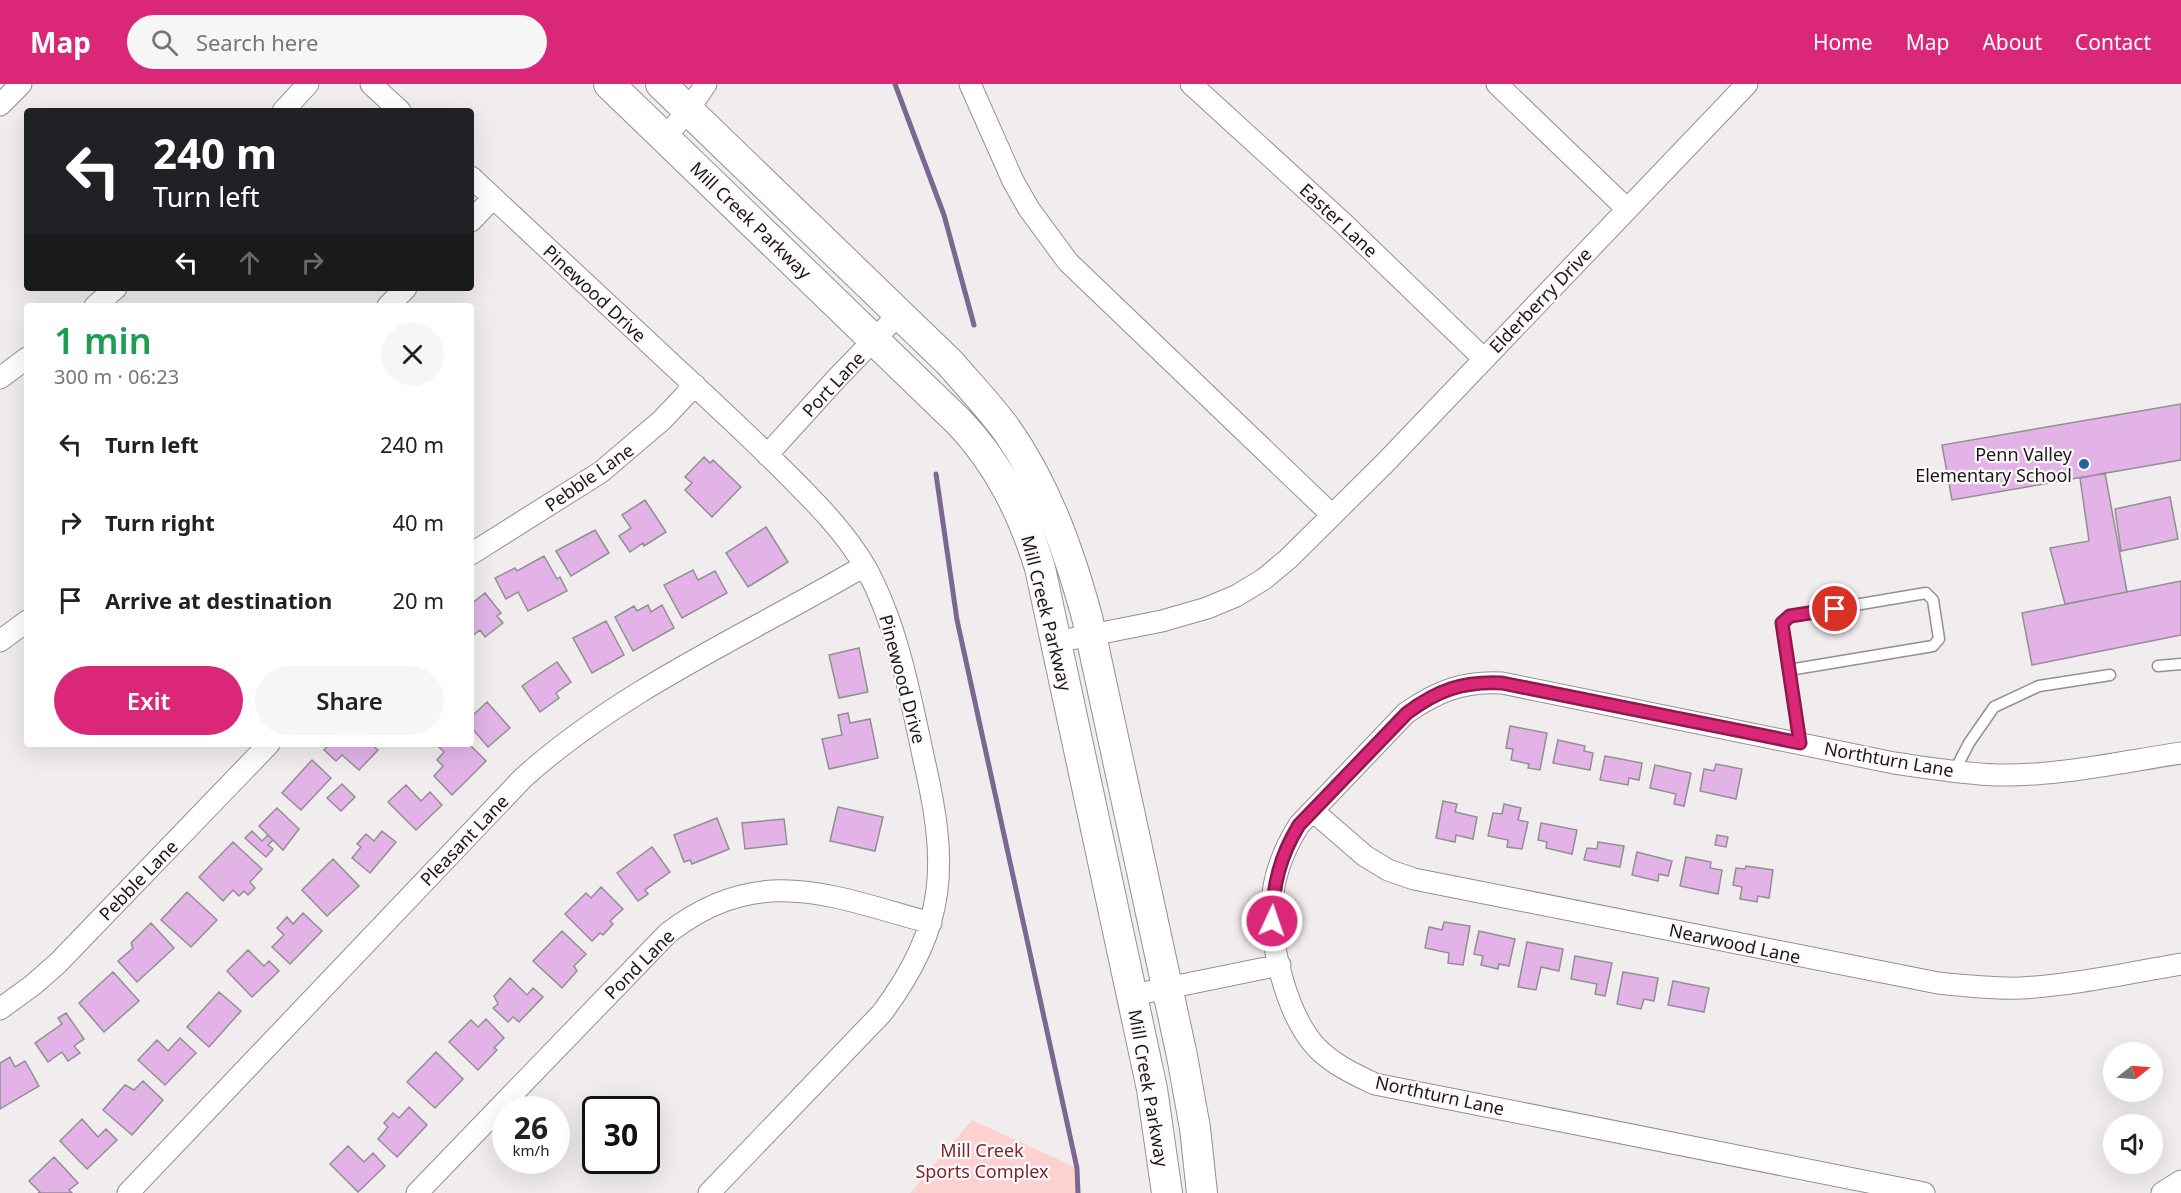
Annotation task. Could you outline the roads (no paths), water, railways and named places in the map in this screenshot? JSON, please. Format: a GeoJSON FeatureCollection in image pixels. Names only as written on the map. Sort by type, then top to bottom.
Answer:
{"type":"FeatureCollection","features":[{"type":"Feature","properties":{"kind":"main road","name":"Mill Creek Parkway"},"geometry":{"type":"LineString","coordinates":[[609,84],[970,433],[1005,483],[1031,539],[1040,568],[1133,995],[1154,1100],[1167,1193]]}},
{"type":"Feature","properties":{"kind":"main road","name":"Mill Creek Parkway"},"geometry":{"type":"LineString","coordinates":[[661,84],[950,363],[980,396],[1017,445],[1040,486],[1075,572],[1091,636],[1195,1128],[1202,1193]]}},
{"type":"Feature","properties":{"kind":"street"},"geometry":{"type":"LineString","coordinates":[[0,105],[21,84]]}},
{"type":"Feature","properties":{"kind":"street"},"geometry":{"type":"LineString","coordinates":[[286,108],[308,84]]}},
{"type":"Feature","properties":{"kind":"street"},"geometry":{"type":"LineString","coordinates":[[370,84],[397,108]]}},
{"type":"Feature","properties":{"kind":"street"},"geometry":{"type":"LineString","coordinates":[[665,138],[706,84]]}},
{"type":"Feature","properties":{"kind":"street"},"geometry":{"type":"LineString","coordinates":[[970,84],[1013,181],[1029,209],[1068,262],[1332,515]]}},
{"type":"Feature","properties":{"kind":"street","name":"Easter Lane"},"geometry":{"type":"LineString","coordinates":[[1191,84],[1342,222],[1484,359]]}},
{"type":"Feature","properties":{"kind":"street"},"geometry":{"type":"LineString","coordinates":[[1497,84],[1627,209]]}},
{"type":"Feature","properties":{"kind":"street","name":"Elderberry Drive"},"geometry":{"type":"LineString","coordinates":[[1056,642],[1196,612],[1236,596],[1264,579],[1288,559],[1332,515],[1747,84]]}},
{"type":"Feature","properties":{"kind":"street","name":"Pinewood Drive"},"geometry":{"type":"LineString","coordinates":[[474,180],[695,385],[767,454],[840,530],[864,566],[893,630],[926,769],[938,834],[939,869],[936,904],[916,962],[882,1013],[709,1193]]}},
{"type":"Feature","properties":{"kind":"street"},"geometry":{"type":"LineString","coordinates":[[474,218],[494,198]]}},
{"type":"Feature","properties":{"kind":"street"},"geometry":{"type":"LineString","coordinates":[[98,303],[112,291]]}},
{"type":"Feature","properties":{"kind":"street"},"geometry":{"type":"LineString","coordinates":[[391,303],[403,291]]}},
{"type":"Feature","properties":{"kind":"street","name":"Port Lane"},"geometry":{"type":"LineString","coordinates":[[767,454],[899,314]]}},
{"type":"Feature","properties":{"kind":"street"},"geometry":{"type":"LineString","coordinates":[[0,378],[24,360]]}},
{"type":"Feature","properties":{"kind":"street","name":"Pebble Lane"},"geometry":{"type":"LineString","coordinates":[[474,552],[601,472],[662,420],[695,385]]}},
{"type":"Feature","properties":{"kind":"street","name":"Pleasant Lane"},"geometry":{"type":"LineString","coordinates":[[128,1193],[499,803],[550,754],[610,711],[864,566]]}},
{"type":"Feature","properties":{"kind":"street"},"geometry":{"type":"LineString","coordinates":[[0,641],[24,623]]}},
{"type":"Feature","properties":{"kind":"street","name":"Northturn Lane"},"geometry":{"type":"LineString","coordinates":[[1924,1193],[1375,1083],[1350,1072],[1332,1061],[1317,1047],[1300,1025],[1288,1000],[1272,930],[1273,893],[1279,867],[1289,841],[1299,825],[1407,713],[1428,698],[1443,691],[1485,682],[1502,683],[1894,763],[1954,772],[1999,775],[2038,774],[2181,753]]}},
{"type":"Feature","properties":{"kind":"street","name":"Pebble Lane"},"geometry":{"type":"LineString","coordinates":[[0,1009],[33,985],[57,963],[266,747]]}},
{"type":"Feature","properties":{"kind":"street","name":"Nearwood Lane"},"geometry":{"type":"LineString","coordinates":[[1313,810],[1365,856],[1388,870],[1414,879],[1938,983],[2020,988],[2070,983],[2181,964]]}},
{"type":"Feature","properties":{"kind":"street","name":"Pond Lane"},"geometry":{"type":"LineString","coordinates":[[417,1193],[668,933],[707,907],[752,893],[790,890],[818,892],[931,923]]}},
{"type":"Feature","properties":{"kind":"street"},"geometry":{"type":"LineString","coordinates":[[1133,995],[1280,965]]}},
{"type":"Feature","properties":{"kind":"street"},"geometry":{"type":"LineString","coordinates":[[2162,1193],[2181,1180]]}},
{"type":"Feature","properties":{"kind":"lane"},"geometry":{"type":"LineString","coordinates":[[1789,670],[1933,646],[1939,639],[1932,600],[1926,593],[1790,616],[1782,623],[1789,670],[1800,743]]}},
{"type":"Feature","properties":{"kind":"lane"},"geometry":{"type":"LineString","coordinates":[[2158,666],[2181,664]]}},
{"type":"Feature","properties":{"kind":"lane"},"geometry":{"type":"LineString","coordinates":[[1954,772],[1969,742],[1994,707],[2039,686],[2110,675]]}},
{"type":"Feature","properties":{"kind":"waterway"},"geometry":{"type":"LineString","coordinates":[[895,84],[944,215],[974,325]]}},
{"type":"Feature","properties":{"kind":"waterway"},"geometry":{"type":"LineString","coordinates":[[936,474],[957,620],[1077,1168],[1078,1193]]}},
{"type":"Feature","properties":{"kind":"place","name":"Penn Valley Elementary School"},"geometry":{"type":"Point","coordinates":[2084,464]}},
{"type":"Feature","properties":{"kind":"park label","name":"Mill Creek Sports Complex"},"geometry":{"type":"Point","coordinates":[982,1160]}}]}
